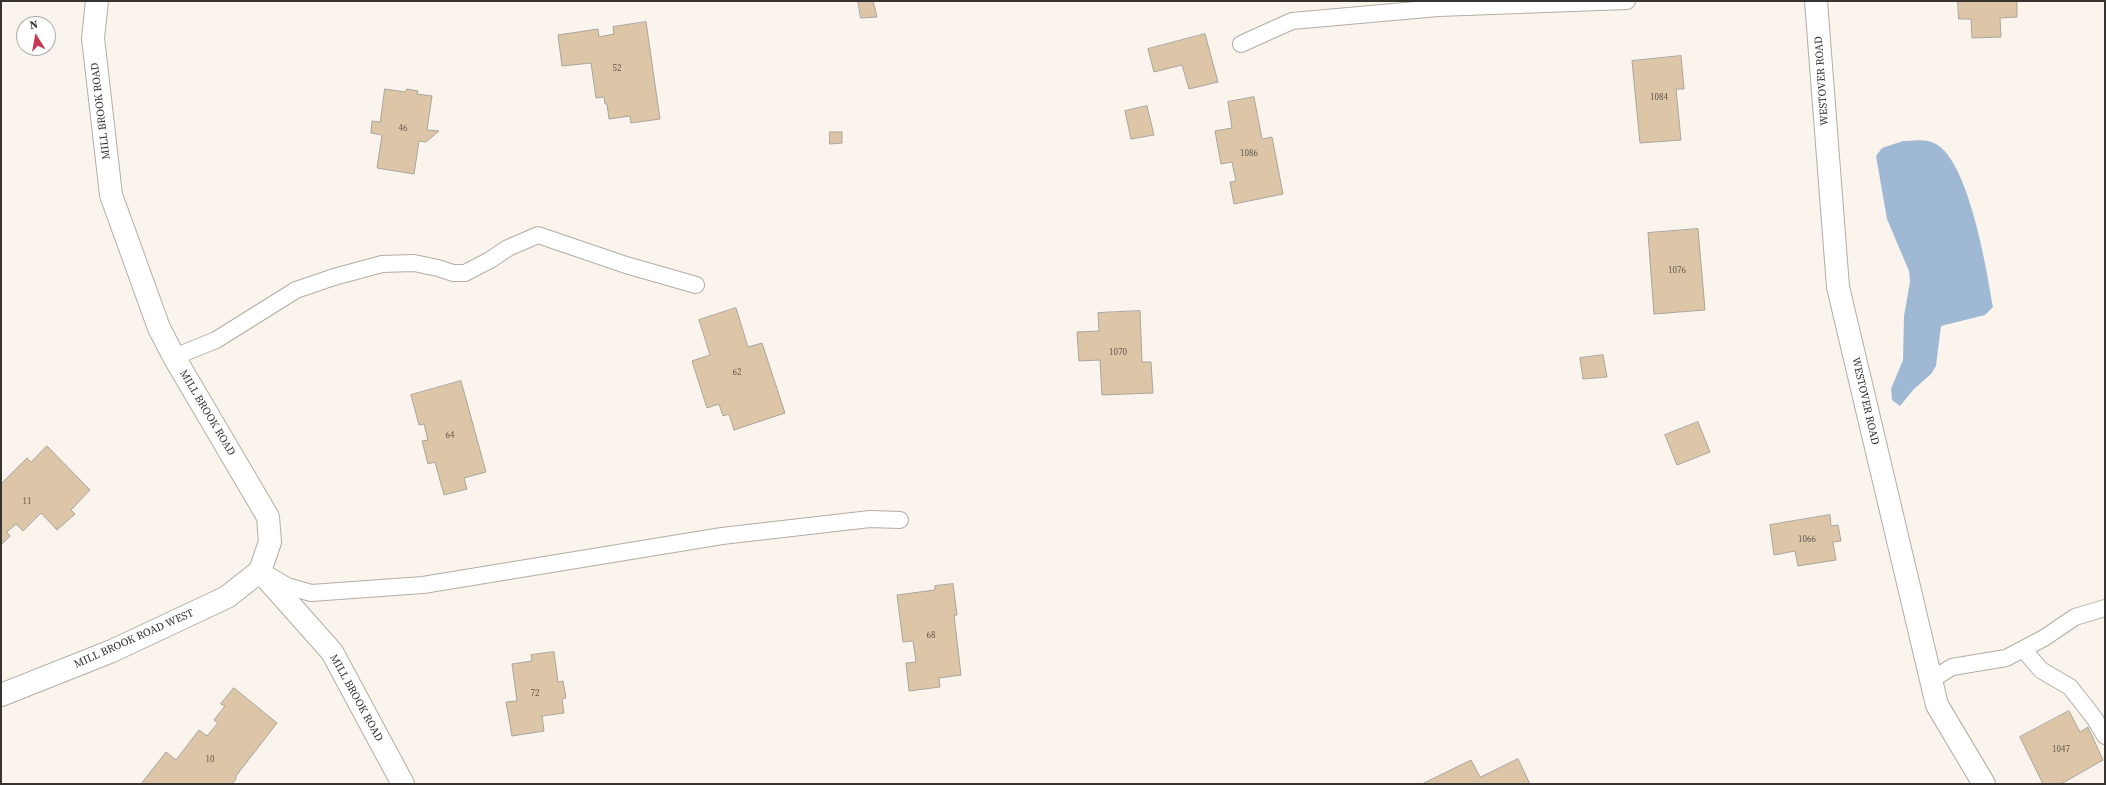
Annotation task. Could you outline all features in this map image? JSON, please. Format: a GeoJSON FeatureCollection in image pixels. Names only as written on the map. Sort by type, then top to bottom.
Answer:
{"type":"FeatureCollection","features":[{"type":"Feature","properties":{"kind":"street","name":"MILL BROOK ROAD"},"geometry":{"type":"LineString","coordinates":[[97,1],[93,38],[111,195],[159,328],[174,357],[268,518],[270,542],[260,570],[332,652],[403,784]]}},
{"type":"Feature","properties":{"kind":"street","name":"WESTOVER ROAD"},"geometry":{"type":"LineString","coordinates":[[1816,1],[1838,287],[1937,705],[1984,784]]}},
{"type":"Feature","properties":{"kind":"street","name":"MILL BROOK ROAD WEST"},"geometry":{"type":"LineString","coordinates":[[1,695],[112,651],[227,597],[260,570]]}},
{"type":"Feature","properties":{"kind":"lane"},"geometry":{"type":"LineString","coordinates":[[1241,44],[1292,21],[1438,8],[1627,1]]}},
{"type":"Feature","properties":{"kind":"lane"},"geometry":{"type":"LineString","coordinates":[[174,357],[216,340],[296,290],[334,277],[382,264],[414,264],[465,273],[490,260],[513,245],[538,235],[626,265],[696,285]]}},
{"type":"Feature","properties":{"kind":"lane"},"geometry":{"type":"LineString","coordinates":[[260,570],[287,586],[311,593],[423,584],[722,536],[870,519],[900,520]]}},
{"type":"Feature","properties":{"kind":"lane"},"geometry":{"type":"LineString","coordinates":[[1931,680],[1952,667],[2006,658],[2075,617],[2105,608]]}},
{"type":"Feature","properties":{"kind":"lane"},"geometry":{"type":"LineString","coordinates":[[2023,649],[2041,670],[2070,687],[2095,719],[2105,736]]}},
{"type":"Feature","properties":{"kind":"water"},"geometry":{"type":"Polygon","coordinates":[[[1924,140],[1936,144],[1948,155],[1958,172],[1975,219],[1993,307],[1985,315],[1941,326],[1936,366],[1931,374],[1914,389],[1900,406],[1892,400],[1891,389],[1903,360],[1904,316],[1910,282],[1909,271],[1887,219],[1876,156],[1882,148],[1903,141],[1924,140]]]}},
{"type":"Feature","properties":{"kind":"building"},"geometry":{"type":"Polygon","coordinates":[[[858,1],[873,1],[877,17],[861,18],[858,1]]]}},
{"type":"Feature","properties":{"kind":"building"},"geometry":{"type":"Polygon","coordinates":[[[1958,1],[2017,1],[2017,17],[2000,18],[2001,37],[1972,38],[1971,19],[1959,19],[1958,1]]]}},
{"type":"Feature","properties":{"kind":"building"},"geometry":{"type":"Polygon","coordinates":[[[646,22],[660,119],[631,123],[630,116],[609,119],[607,104],[605,104],[604,97],[596,98],[591,63],[562,66],[558,35],[598,29],[599,37],[614,34],[613,27],[646,22]]]}},
{"type":"Feature","properties":{"kind":"building"},"geometry":{"type":"Polygon","coordinates":[[[1205,34],[1218,82],[1189,89],[1182,65],[1154,72],[1148,49],[1205,34]]]}},
{"type":"Feature","properties":{"kind":"building"},"geometry":{"type":"Polygon","coordinates":[[[1681,56],[1684,89],[1676,89],[1681,140],[1640,143],[1632,61],[1681,56]]]}},
{"type":"Feature","properties":{"kind":"building"},"geometry":{"type":"Polygon","coordinates":[[[385,89],[405,92],[407,89],[418,91],[417,94],[432,96],[427,130],[439,131],[426,142],[419,141],[414,174],[377,168],[382,135],[371,133],[372,121],[380,122],[385,89]]]}},
{"type":"Feature","properties":{"kind":"building"},"geometry":{"type":"Polygon","coordinates":[[[1254,97],[1262,139],[1272,137],[1283,194],[1234,204],[1230,182],[1236,181],[1232,162],[1221,164],[1215,131],[1232,128],[1228,102],[1254,97]]]}},
{"type":"Feature","properties":{"kind":"building"},"geometry":{"type":"Polygon","coordinates":[[[1147,106],[1154,135],[1131,139],[1125,111],[1147,106]]]}},
{"type":"Feature","properties":{"kind":"building"},"geometry":{"type":"Polygon","coordinates":[[[830,132],[842,132],[842,143],[830,144],[830,132]]]}},
{"type":"Feature","properties":{"kind":"building"},"geometry":{"type":"Polygon","coordinates":[[[1698,229],[1705,310],[1654,314],[1648,233],[1698,229]]]}},
{"type":"Feature","properties":{"kind":"building"},"geometry":{"type":"Polygon","coordinates":[[[736,308],[748,347],[762,343],[785,413],[734,430],[729,414],[723,416],[719,404],[707,408],[692,361],[710,355],[699,320],[736,308]]]}},
{"type":"Feature","properties":{"kind":"building"},"geometry":{"type":"Polygon","coordinates":[[[1140,311],[1142,362],[1151,362],[1153,393],[1102,395],[1100,360],[1079,361],[1077,332],[1099,331],[1098,313],[1140,311]]]}},
{"type":"Feature","properties":{"kind":"building"},"geometry":{"type":"Polygon","coordinates":[[[1603,355],[1607,377],[1583,379],[1580,358],[1603,355]]]}},
{"type":"Feature","properties":{"kind":"building"},"geometry":{"type":"Polygon","coordinates":[[[461,381],[486,472],[464,478],[467,489],[444,495],[435,462],[428,464],[422,441],[428,440],[424,424],[419,425],[411,395],[461,381]]]}},
{"type":"Feature","properties":{"kind":"building"},"geometry":{"type":"Polygon","coordinates":[[[1698,422],[1710,452],[1677,465],[1665,435],[1698,422]]]}},
{"type":"Feature","properties":{"kind":"building"},"geometry":{"type":"Polygon","coordinates":[[[47,446],[90,490],[71,510],[75,514],[57,530],[41,513],[23,531],[16,524],[7,532],[10,536],[1,545],[1,484],[27,458],[31,462],[47,446]]]}},
{"type":"Feature","properties":{"kind":"building"},"geometry":{"type":"Polygon","coordinates":[[[1830,515],[1831,526],[1838,525],[1841,541],[1833,542],[1836,560],[1798,566],[1795,551],[1774,555],[1770,525],[1830,515]]]}},
{"type":"Feature","properties":{"kind":"building"},"geometry":{"type":"Polygon","coordinates":[[[953,584],[957,615],[954,615],[961,675],[939,678],[940,687],[909,691],[906,663],[916,662],[913,641],[903,642],[897,595],[935,590],[935,586],[953,584]]]}},
{"type":"Feature","properties":{"kind":"building"},"geometry":{"type":"Polygon","coordinates":[[[554,652],[558,682],[563,681],[566,698],[562,699],[564,713],[542,716],[544,731],[512,736],[506,702],[517,701],[512,664],[532,661],[531,655],[554,652]]]}},
{"type":"Feature","properties":{"kind":"building"},"geometry":{"type":"Polygon","coordinates":[[[234,688],[277,723],[236,776],[236,779],[232,784],[141,784],[166,752],[176,760],[199,730],[207,736],[218,723],[214,720],[225,706],[221,704],[234,688]]]}},
{"type":"Feature","properties":{"kind":"building"},"geometry":{"type":"Polygon","coordinates":[[[2069,711],[2080,732],[2088,727],[2103,760],[2061,784],[2043,784],[2020,737],[2069,711]]]}},
{"type":"Feature","properties":{"kind":"building"},"geometry":{"type":"Polygon","coordinates":[[[1518,759],[1530,784],[1422,784],[1471,760],[1480,777],[1518,759]]]}}]}
